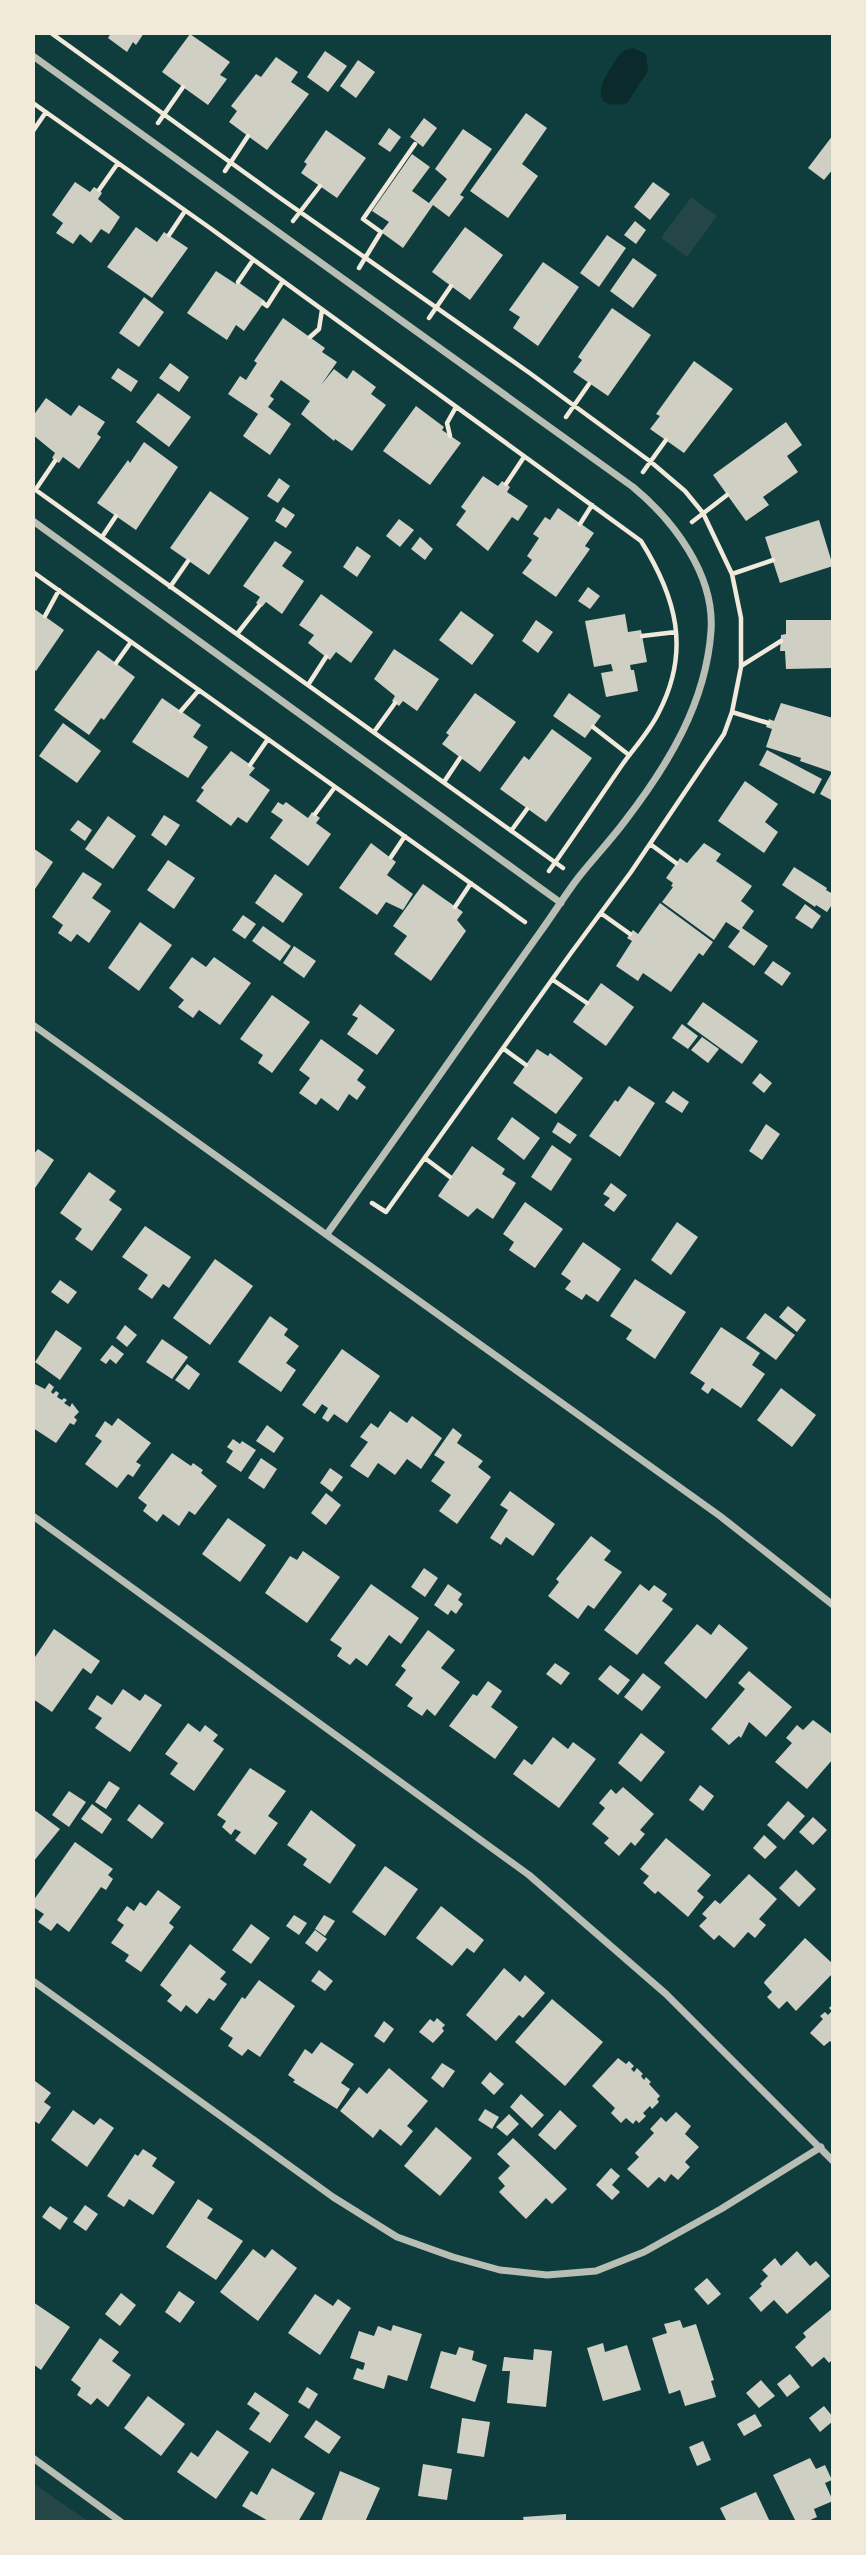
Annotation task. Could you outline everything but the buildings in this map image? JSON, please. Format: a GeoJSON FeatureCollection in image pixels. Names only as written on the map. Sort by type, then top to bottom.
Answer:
{"type":"FeatureCollection","features":[{"type":"Feature","properties":{"kind":"street"},"geometry":{"type":"LineString","coordinates":[[33,56],[633,487],[678,534],[698,569],[709,604],[711,629],[705,675],[681,739],[626,821],[578,879],[327,1234]]}},
{"type":"Feature","properties":{"kind":"street"},"geometry":{"type":"LineString","coordinates":[[33,521],[561,903]]}},
{"type":"Feature","properties":{"kind":"street"},"geometry":{"type":"LineString","coordinates":[[33,1025],[720,1516],[833,1605]]}},
{"type":"Feature","properties":{"kind":"street"},"geometry":{"type":"LineString","coordinates":[[33,1516],[528,1875],[666,1994],[833,2161]]}},
{"type":"Feature","properties":{"kind":"street"},"geometry":{"type":"LineString","coordinates":[[33,1982],[333,2197],[397,2237],[500,2270],[547,2275],[596,2270],[644,2252],[721,2210],[821,2147]]}},
{"type":"Feature","properties":{"kind":"street"},"geometry":{"type":"LineString","coordinates":[[33,2458],[121,2522]]}},
{"type":"Feature","properties":{"kind":"path"},"geometry":{"type":"LineString","coordinates":[[51,33],[573,405],[685,491],[703,513]]}},
{"type":"Feature","properties":{"kind":"path"},"geometry":{"type":"LineString","coordinates":[[147,138],[183,87]]}},
{"type":"Feature","properties":{"kind":"path"},"geometry":{"type":"LineString","coordinates":[[33,103],[641,541],[660,571],[673,605],[676,632],[673,678],[659,713],[539,886]]}},
{"type":"Feature","properties":{"kind":"path"},"geometry":{"type":"LineString","coordinates":[[33,131],[46,112]]}},
{"type":"Feature","properties":{"kind":"path"},"geometry":{"type":"LineString","coordinates":[[215,187],[248,136]]}},
{"type":"Feature","properties":{"kind":"path"},"geometry":{"type":"LineString","coordinates":[[349,283],[381,232],[363,219],[415,144]]}},
{"type":"Feature","properties":{"kind":"path"},"geometry":{"type":"LineString","coordinates":[[99,190],[118,163]]}},
{"type":"Feature","properties":{"kind":"path"},"geometry":{"type":"LineString","coordinates":[[282,235],[320,187]]}},
{"type":"Feature","properties":{"kind":"path"},"geometry":{"type":"LineString","coordinates":[[169,235],[185,211]]}},
{"type":"Feature","properties":{"kind":"path"},"geometry":{"type":"LineString","coordinates":[[238,282],[253,260]]}},
{"type":"Feature","properties":{"kind":"path"},"geometry":{"type":"LineString","coordinates":[[263,303],[267,306],[283,281]]}},
{"type":"Feature","properties":{"kind":"path"},"geometry":{"type":"LineString","coordinates":[[419,333],[451,286]]}},
{"type":"Feature","properties":{"kind":"path"},"geometry":{"type":"LineString","coordinates":[[310,337],[318,329],[322,310]]}},
{"type":"Feature","properties":{"kind":"path"},"geometry":{"type":"LineString","coordinates":[[556,432],[589,384]]}},
{"type":"Feature","properties":{"kind":"path"},"geometry":{"type":"LineString","coordinates":[[450,436],[447,423],[456,407]]}},
{"type":"Feature","properties":{"kind":"path"},"geometry":{"type":"LineString","coordinates":[[633,487],[666,440]]}},
{"type":"Feature","properties":{"kind":"path"},"geometry":{"type":"LineString","coordinates":[[506,484],[524,457]]}},
{"type":"Feature","properties":{"kind":"path"},"geometry":{"type":"LineString","coordinates":[[55,461],[35,489],[578,879]]}},
{"type":"Feature","properties":{"kind":"path"},"geometry":{"type":"LineString","coordinates":[[678,534],[727,495]]}},
{"type":"Feature","properties":{"kind":"path"},"geometry":{"type":"LineString","coordinates":[[580,524],[592,505]]}},
{"type":"Feature","properties":{"kind":"path"},"geometry":{"type":"LineString","coordinates":[[102,537],[116,516]]}},
{"type":"Feature","properties":{"kind":"path"},"geometry":{"type":"LineString","coordinates":[[732,575],[773,560]]}},
{"type":"Feature","properties":{"kind":"path"},"geometry":{"type":"LineString","coordinates":[[170,586],[188,561]]}},
{"type":"Feature","properties":{"kind":"path"},"geometry":{"type":"LineString","coordinates":[[33,572],[540,932]]}},
{"type":"Feature","properties":{"kind":"path"},"geometry":{"type":"LineString","coordinates":[[45,616],[59,590]]}},
{"type":"Feature","properties":{"kind":"path"},"geometry":{"type":"LineString","coordinates":[[237,634],[259,606]]}},
{"type":"Feature","properties":{"kind":"path"},"geometry":{"type":"LineString","coordinates":[[642,636],[676,632]]}},
{"type":"Feature","properties":{"kind":"path"},"geometry":{"type":"LineString","coordinates":[[741,667],[781,641]]}},
{"type":"Feature","properties":{"kind":"path"},"geometry":{"type":"LineString","coordinates":[[116,663],[131,642]]}},
{"type":"Feature","properties":{"kind":"path"},"geometry":{"type":"LineString","coordinates":[[308,685],[326,657]]}},
{"type":"Feature","properties":{"kind":"path"},"geometry":{"type":"LineString","coordinates":[[181,711],[199,690]]}},
{"type":"Feature","properties":{"kind":"path"},"geometry":{"type":"LineString","coordinates":[[374,733],[395,703]]}},
{"type":"Feature","properties":{"kind":"path"},"geometry":{"type":"LineString","coordinates":[[732,712],[768,723]]}},
{"type":"Feature","properties":{"kind":"path"},"geometry":{"type":"LineString","coordinates":[[593,727],[629,755]]}},
{"type":"Feature","properties":{"kind":"path"},"geometry":{"type":"LineString","coordinates":[[250,765],[268,739]]}},
{"type":"Feature","properties":{"kind":"path"},"geometry":{"type":"LineString","coordinates":[[444,782],[460,758]]}},
{"type":"Feature","properties":{"kind":"path"},"geometry":{"type":"LineString","coordinates":[[315,814],[335,787]]}},
{"type":"Feature","properties":{"kind":"path"},"geometry":{"type":"LineString","coordinates":[[511,831],[527,809]]}},
{"type":"Feature","properties":{"kind":"path"},"geometry":{"type":"LineString","coordinates":[[391,857],[405,836]]}},
{"type":"Feature","properties":{"kind":"path"},"geometry":{"type":"LineString","coordinates":[[650,844],[676,863]]}},
{"type":"Feature","properties":{"kind":"path"},"geometry":{"type":"LineString","coordinates":[[455,907],[471,883]]}},
{"type":"Feature","properties":{"kind":"path"},"geometry":{"type":"LineString","coordinates":[[602,914],[629,934]]}},
{"type":"Feature","properties":{"kind":"path"},"geometry":{"type":"LineString","coordinates":[[553,980],[586,1003]]}},
{"type":"Feature","properties":{"kind":"path"},"geometry":{"type":"LineString","coordinates":[[504,1049],[526,1065]]}},
{"type":"Feature","properties":{"kind":"path"},"geometry":{"type":"LineString","coordinates":[[426,1159],[450,1177]]}},
{"type":"Feature","properties":{"kind":"shaded area"},"geometry":{"type":"Polygon","coordinates":[[[633,48],[646,54],[648,71],[627,103],[608,103],[601,95],[603,81],[621,53],[633,48]]]}},
{"type":"Feature","properties":{"kind":"shaded area"},"geometry":{"type":"Polygon","coordinates":[[[691,197],[717,216],[687,257],[661,238],[691,197]]]}},
{"type":"Feature","properties":{"kind":"shaded area"},"geometry":{"type":"Polygon","coordinates":[[[33,2483],[89,2522],[33,2522],[33,2483]]]}}]}
